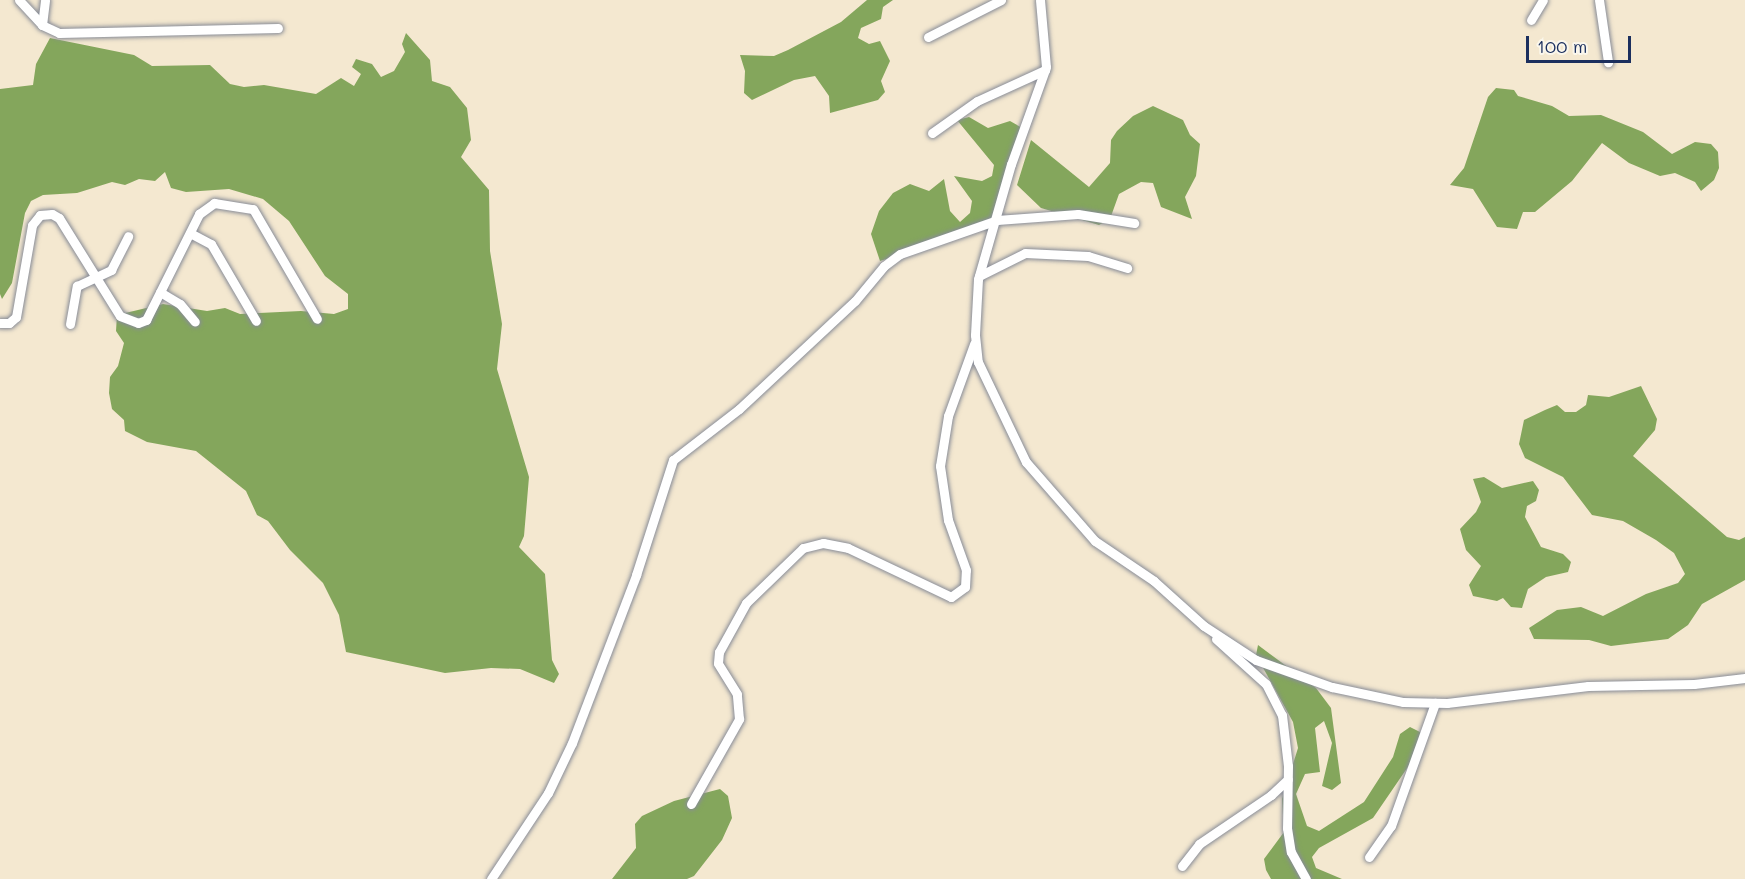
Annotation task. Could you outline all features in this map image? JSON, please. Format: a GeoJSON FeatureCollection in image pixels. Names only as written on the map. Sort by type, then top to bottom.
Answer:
{"type":"FeatureCollection","features":[{"type":"Feature","properties":{"kind":"street"},"geometry":{"type":"LineString","coordinates":[[19,0],[42,25],[59,33],[187,27],[278,28]]}},
{"type":"Feature","properties":{"kind":"street"},"geometry":{"type":"LineString","coordinates":[[42,25],[45,0]]}},
{"type":"Feature","properties":{"kind":"street"},"geometry":{"type":"LineString","coordinates":[[928,37],[1001,0]]}},
{"type":"Feature","properties":{"kind":"street"},"geometry":{"type":"LineString","coordinates":[[1040,0],[1046,70],[1011,164],[979,276],[975,342],[978,362],[1026,462],[1038,478],[1095,542],[1176,597],[1274,696],[1282,715],[1290,852],[1306,879]]}},
{"type":"Feature","properties":{"kind":"street"},"geometry":{"type":"LineString","coordinates":[[1532,20],[1544,0]]}},
{"type":"Feature","properties":{"kind":"street"},"geometry":{"type":"LineString","coordinates":[[1599,0],[1608,62]]}},
{"type":"Feature","properties":{"kind":"street"},"geometry":{"type":"LineString","coordinates":[[932,133],[977,101],[1046,70]]}},
{"type":"Feature","properties":{"kind":"street"},"geometry":{"type":"LineString","coordinates":[[0,323],[9,323],[16,317],[32,225],[40,215],[52,214],[59,218],[120,316],[130,323],[146,320],[199,214],[210,205],[250,207],[317,319]]}},
{"type":"Feature","properties":{"kind":"street"},"geometry":{"type":"LineString","coordinates":[[491,879],[548,793],[572,743],[636,575],[673,460],[739,409],[855,301],[890,260],[997,219],[1078,214],[1134,223]]}},
{"type":"Feature","properties":{"kind":"street"},"geometry":{"type":"LineString","coordinates":[[189,233],[210,244],[256,321]]}},
{"type":"Feature","properties":{"kind":"street"},"geometry":{"type":"LineString","coordinates":[[70,324],[75,289],[83,281],[111,270],[128,236]]}},
{"type":"Feature","properties":{"kind":"street"},"geometry":{"type":"LineString","coordinates":[[979,276],[1025,253],[1088,256],[1127,268]]}},
{"type":"Feature","properties":{"kind":"street"},"geometry":{"type":"LineString","coordinates":[[160,292],[180,304],[195,322]]}},
{"type":"Feature","properties":{"kind":"street"},"geometry":{"type":"LineString","coordinates":[[691,804],[739,719],[736,693],[718,663],[719,652],[746,603],[803,548],[823,543],[848,548],[951,597],[965,586],[966,570],[948,520],[940,466],[948,416],[975,342]]}},
{"type":"Feature","properties":{"kind":"street"},"geometry":{"type":"LineString","coordinates":[[1204,626],[1256,660],[1292,676],[1403,702],[1435,703],[1588,686],[1694,684],[1745,678]]}},
{"type":"Feature","properties":{"kind":"street"},"geometry":{"type":"LineString","coordinates":[[1369,857],[1391,826],[1435,703]]}},
{"type":"Feature","properties":{"kind":"street"},"geometry":{"type":"LineString","coordinates":[[1182,866],[1199,844],[1271,795],[1287,779]]}},
{"type":"Feature","properties":{"kind":"green space"},"geometry":{"type":"Polygon","coordinates":[[[867,0],[893,0],[883,7],[881,19],[861,28],[858,38],[869,44],[880,41],[890,61],[881,81],[885,92],[878,100],[830,113],[829,96],[815,76],[794,80],[752,100],[744,93],[745,71],[740,55],[774,56],[788,50],[841,22],[867,0]]]}},
{"type":"Feature","properties":{"kind":"green space"},"geometry":{"type":"Polygon","coordinates":[[[406,33],[430,60],[432,81],[450,87],[467,108],[471,140],[461,157],[489,190],[490,251],[502,324],[497,369],[529,477],[524,536],[519,547],[545,574],[552,660],[559,674],[554,683],[520,669],[491,668],[445,673],[346,652],[339,615],[323,583],[290,550],[268,521],[257,515],[246,491],[196,451],[147,442],[125,431],[124,420],[112,409],[109,393],[110,377],[118,366],[124,343],[116,331],[117,315],[163,304],[207,311],[225,308],[240,314],[301,311],[334,314],[348,309],[348,294],[325,276],[289,221],[263,199],[229,189],[186,192],[171,188],[165,172],[155,181],[139,179],[125,185],[112,182],[77,193],[43,195],[31,201],[25,213],[12,283],[2,299],[0,294],[0,89],[33,85],[36,64],[50,38],[134,55],[152,66],[210,65],[230,84],[244,87],[264,85],[316,94],[341,78],[354,86],[361,74],[352,67],[356,59],[372,64],[381,77],[394,71],[405,52],[402,44],[406,33]]]}},
{"type":"Feature","properties":{"kind":"green space"},"geometry":{"type":"Polygon","coordinates":[[[1496,88],[1514,90],[1518,96],[1552,106],[1569,116],[1601,115],[1643,132],[1672,154],[1695,142],[1711,144],[1718,152],[1719,168],[1714,180],[1701,191],[1695,182],[1675,173],[1660,176],[1629,163],[1602,143],[1572,181],[1535,212],[1523,212],[1517,229],[1497,227],[1473,189],[1450,185],[1464,168],[1488,97],[1496,88]]]}},
{"type":"Feature","properties":{"kind":"green space"},"geometry":{"type":"Polygon","coordinates":[[[1153,106],[1183,120],[1190,135],[1200,144],[1196,176],[1185,197],[1192,219],[1161,207],[1153,183],[1141,182],[1119,194],[1110,219],[1099,225],[1041,208],[1017,185],[1031,140],[1089,187],[1110,163],[1111,140],[1117,131],[1133,116],[1153,106]]]}},
{"type":"Feature","properties":{"kind":"green space"},"geometry":{"type":"Polygon","coordinates":[[[969,117],[988,128],[1010,121],[1024,129],[994,234],[983,229],[880,261],[871,234],[879,211],[893,193],[910,184],[929,191],[944,179],[950,211],[960,222],[970,213],[972,201],[954,176],[982,181],[992,176],[994,165],[957,120],[969,117]]]}},
{"type":"Feature","properties":{"kind":"green space"},"geometry":{"type":"Polygon","coordinates":[[[1641,386],[1657,419],[1655,430],[1633,456],[1727,537],[1739,540],[1745,537],[1745,580],[1702,604],[1688,625],[1668,639],[1611,646],[1589,640],[1534,639],[1529,628],[1557,610],[1581,607],[1603,616],[1646,594],[1678,583],[1685,574],[1674,553],[1656,540],[1623,521],[1592,515],[1563,477],[1525,458],[1519,444],[1524,420],[1545,410],[1557,405],[1565,412],[1576,412],[1586,405],[1588,395],[1609,397],[1641,386]]]}},
{"type":"Feature","properties":{"kind":"green space"},"geometry":{"type":"Polygon","coordinates":[[[1484,477],[1502,488],[1533,481],[1539,490],[1536,501],[1527,506],[1525,517],[1541,547],[1563,554],[1571,562],[1568,572],[1546,577],[1528,589],[1522,608],[1511,607],[1503,598],[1497,601],[1473,596],[1469,585],[1481,566],[1466,550],[1460,529],[1476,512],[1481,502],[1473,479],[1484,477]]]}},
{"type":"Feature","properties":{"kind":"green space"},"geometry":{"type":"Polygon","coordinates":[[[1258,645],[1316,688],[1331,708],[1341,783],[1332,790],[1322,786],[1332,743],[1324,721],[1315,728],[1320,772],[1305,774],[1296,794],[1307,826],[1319,831],[1364,802],[1393,757],[1400,734],[1410,727],[1420,732],[1425,742],[1373,818],[1319,848],[1312,857],[1316,868],[1342,879],[1271,879],[1266,870],[1264,859],[1284,832],[1282,799],[1298,748],[1293,722],[1256,655],[1258,645]]]}},
{"type":"Feature","properties":{"kind":"green space"},"geometry":{"type":"Polygon","coordinates":[[[720,789],[728,796],[732,818],[722,840],[694,876],[687,879],[612,879],[636,848],[635,824],[642,816],[674,801],[720,789]]]}}]}
